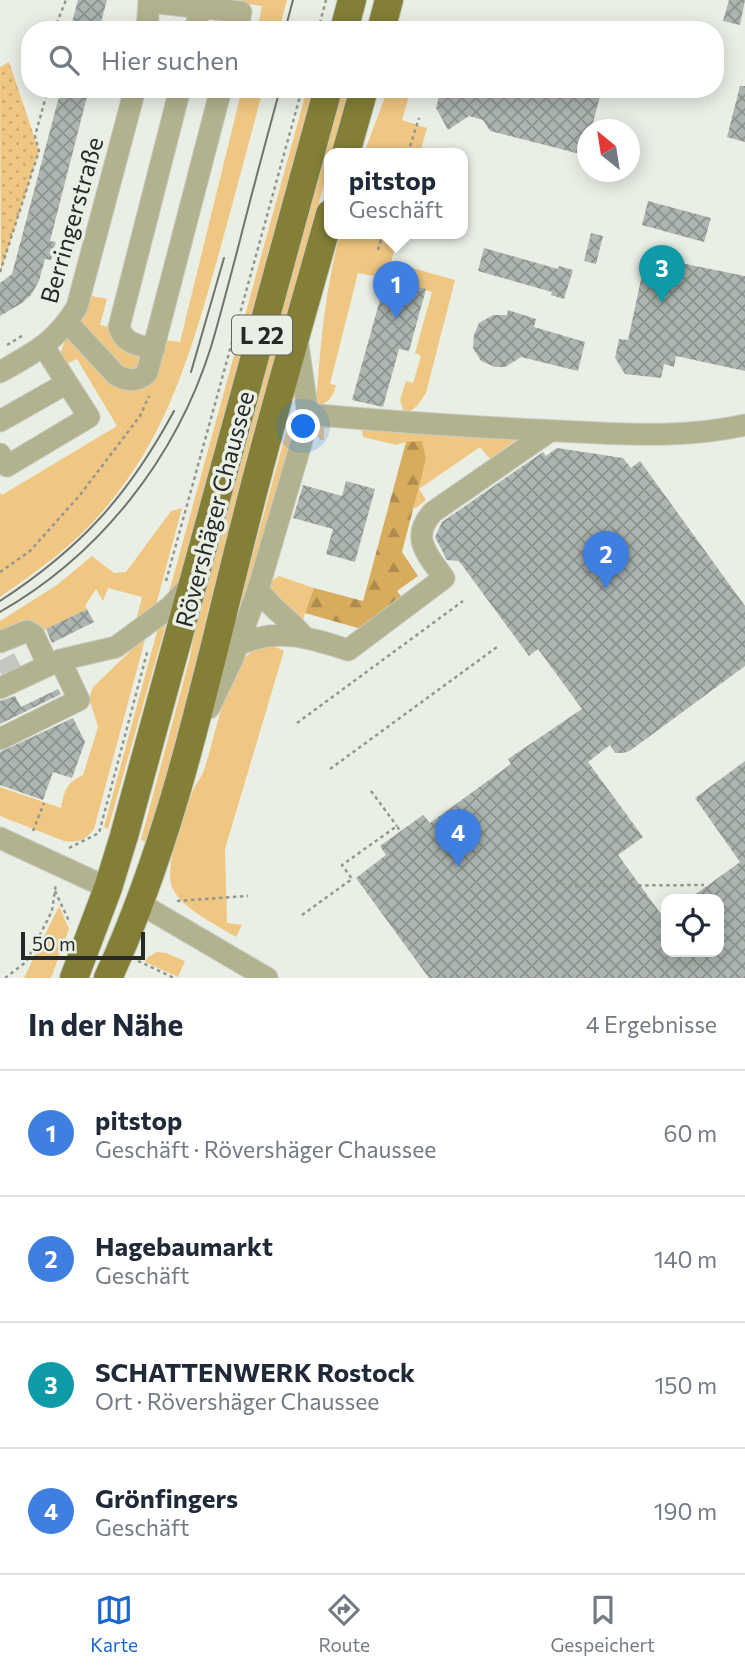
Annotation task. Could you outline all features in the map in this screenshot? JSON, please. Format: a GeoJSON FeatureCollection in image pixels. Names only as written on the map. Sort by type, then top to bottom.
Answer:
{"type":"FeatureCollection","features":[{"type":"Feature","properties":{"kind":"main road"},"geometry":{"type":"LineString","coordinates":[[346,21],[352,0]]}},
{"type":"Feature","properties":{"kind":"main road"},"geometry":{"type":"LineString","coordinates":[[383,21],[389,0]]}},
{"type":"Feature","properties":{"kind":"main road","name":"Rövershäger Chaussee"},"geometry":{"type":"LineString","coordinates":[[74,978],[108,888],[195,580],[326,98]]}},
{"type":"Feature","properties":{"kind":"main road"},"geometry":{"type":"LineString","coordinates":[[347,148],[361,98]]}},
{"type":"Feature","properties":{"kind":"main road","name":"Rövershäger Chaussee"},"geometry":{"type":"LineString","coordinates":[[108,978],[139,903],[188,755],[247,514],[324,235]]}},
{"type":"Feature","properties":{"kind":"main road"},"geometry":{"type":"LineString","coordinates":[[108,888],[139,903]]}},
{"type":"Feature","properties":{"kind":"street"},"geometry":{"type":"LineString","coordinates":[[148,21],[149,1],[241,12],[239,21]]}},
{"type":"Feature","properties":{"kind":"street"},"geometry":{"type":"LineString","coordinates":[[197,21],[201,6]]}},
{"type":"Feature","properties":{"kind":"street","name":"Berringerstraße"},"geometry":{"type":"LineString","coordinates":[[0,372],[44,347],[68,323],[77,307],[133,98]]}},
{"type":"Feature","properties":{"kind":"street"},"geometry":{"type":"LineString","coordinates":[[154,349],[128,342],[119,327],[178,98]]}},
{"type":"Feature","properties":{"kind":"street"},"geometry":{"type":"LineString","coordinates":[[68,323],[116,375],[125,380],[134,380],[147,373],[219,98]]}},
{"type":"Feature","properties":{"kind":"street"},"geometry":{"type":"LineString","coordinates":[[188,755],[238,645],[271,550],[308,414],[296,334]]}},
{"type":"Feature","properties":{"kind":"street"},"geometry":{"type":"LineString","coordinates":[[0,454],[7,466],[89,417],[44,347]]}},
{"type":"Feature","properties":{"kind":"street"},"geometry":{"type":"LineString","coordinates":[[0,421],[67,383]]}},
{"type":"Feature","properties":{"kind":"street"},"geometry":{"type":"LineString","coordinates":[[308,414],[421,425],[672,435],[745,425]]}},
{"type":"Feature","properties":{"kind":"street"},"geometry":{"type":"LineString","coordinates":[[238,645],[267,635],[303,636],[348,650],[444,578],[424,551],[421,542],[425,521],[433,512],[550,431]]}},
{"type":"Feature","properties":{"kind":"street"},"geometry":{"type":"LineString","coordinates":[[0,688],[43,659],[116,647],[156,618],[195,580]]}},
{"type":"Feature","properties":{"kind":"street"},"geometry":{"type":"LineString","coordinates":[[258,588],[266,601],[303,636]]}},
{"type":"Feature","properties":{"kind":"street"},"geometry":{"type":"LineString","coordinates":[[0,642],[27,631],[34,635],[43,659],[79,700],[0,739]]}},
{"type":"Feature","properties":{"kind":"street"},"geometry":{"type":"LineString","coordinates":[[0,838],[108,888]]}},
{"type":"Feature","properties":{"kind":"street"},"geometry":{"type":"LineString","coordinates":[[139,903],[267,978]]}},
{"type":"Feature","properties":{"kind":"path"},"geometry":{"type":"LineString","coordinates":[[58,21],[66,0]]}},
{"type":"Feature","properties":{"kind":"path"},"geometry":{"type":"LineString","coordinates":[[320,21],[326,0]]}},
{"type":"Feature","properties":{"kind":"path"},"geometry":{"type":"LineString","coordinates":[[0,272],[38,151],[35,136],[46,98]]}},
{"type":"Feature","properties":{"kind":"path"},"geometry":{"type":"LineString","coordinates":[[68,848],[99,833],[300,98]]}},
{"type":"Feature","properties":{"kind":"path"},"geometry":{"type":"LineString","coordinates":[[410,148],[419,118]]}},
{"type":"Feature","properties":{"kind":"path"},"geometry":{"type":"LineString","coordinates":[[378,250],[381,239]]}},
{"type":"Feature","properties":{"kind":"path"},"geometry":{"type":"LineString","coordinates":[[0,572],[30,551],[80,495],[140,416],[149,395]]}},
{"type":"Feature","properties":{"kind":"path"},"geometry":{"type":"LineString","coordinates":[[297,723],[463,601]]}},
{"type":"Feature","properties":{"kind":"path"},"geometry":{"type":"LineString","coordinates":[[330,769],[497,647]]}},
{"type":"Feature","properties":{"kind":"path"},"geometry":{"type":"LineString","coordinates":[[371,791],[400,831]]}},
{"type":"Feature","properties":{"kind":"path"},"geometry":{"type":"LineString","coordinates":[[25,850],[44,803]]}},
{"type":"Feature","properties":{"kind":"path"},"geometry":{"type":"LineString","coordinates":[[302,915],[352,879],[342,865],[397,826]]}},
{"type":"Feature","properties":{"kind":"path"},"geometry":{"type":"LineString","coordinates":[[556,880],[565,886],[704,884]]}},
{"type":"Feature","properties":{"kind":"path"},"geometry":{"type":"LineString","coordinates":[[5,978],[26,962],[52,911],[54,888],[72,928]]}},
{"type":"Feature","properties":{"kind":"path"},"geometry":{"type":"LineString","coordinates":[[177,901],[248,896]]}},
{"type":"Feature","properties":{"kind":"path"},"geometry":{"type":"LineString","coordinates":[[140,962],[174,978]]}},
{"type":"Feature","properties":{"kind":"shaded area"},"geometry":{"type":"Polygon","coordinates":[[[241,0],[287,0],[281,21],[259,21],[262,6],[240,3],[241,0]]]}},
{"type":"Feature","properties":{"kind":"shaded area"},"geometry":{"type":"Polygon","coordinates":[[[9,62],[39,151],[1,271],[0,67],[9,62]]]}},
{"type":"Feature","properties":{"kind":"shaded area"},"geometry":{"type":"Polygon","coordinates":[[[240,98],[261,98],[196,331],[159,425],[124,484],[91,524],[54,558],[0,597],[0,493],[2,495],[117,426],[77,359],[64,365],[60,355],[65,340],[71,335],[125,388],[136,389],[145,387],[156,376],[165,340],[180,342],[240,98]]]}},
{"type":"Feature","properties":{"kind":"shaded area"},"geometry":{"type":"Polygon","coordinates":[[[305,98],[318,98],[188,569],[168,596],[305,98]]]}},
{"type":"Feature","properties":{"kind":"shaded area"},"geometry":{"type":"Polygon","coordinates":[[[335,98],[348,98],[334,148],[324,148],[324,183],[208,611],[206,636],[149,843],[141,840],[190,657],[201,592],[335,98]]]}},
{"type":"Feature","properties":{"kind":"shaded area"},"geometry":{"type":"Polygon","coordinates":[[[385,98],[408,98],[402,120],[427,128],[421,148],[366,148],[385,98]]]}},
{"type":"Feature","properties":{"kind":"shaded area"},"geometry":{"type":"Polygon","coordinates":[[[339,239],[397,239],[391,262],[455,280],[426,393],[417,406],[405,415],[400,400],[406,381],[413,383],[421,356],[415,353],[432,292],[386,278],[358,273],[330,384],[336,385],[335,389],[327,402],[316,406],[330,276],[339,239]]]}},
{"type":"Feature","properties":{"kind":"shaded area"},"geometry":{"type":"Polygon","coordinates":[[[92,296],[107,299],[100,325],[110,327],[117,345],[137,354],[144,363],[126,374],[78,326],[85,316],[92,296]]]}},
{"type":"Feature","properties":{"kind":"shaded area"},"geometry":{"type":"Polygon","coordinates":[[[317,420],[517,439],[490,459],[480,447],[419,489],[426,500],[416,508],[412,507],[426,459],[406,442],[396,445],[363,437],[361,425],[324,428],[324,440],[320,440],[313,426],[317,420]]]}},
{"type":"Feature","properties":{"kind":"shaded area"},"geometry":{"type":"Polygon","coordinates":[[[291,428],[296,432],[247,590],[250,596],[225,655],[287,429],[291,428]]]}},
{"type":"Feature","properties":{"kind":"shaded area"},"geometry":{"type":"Polygon","coordinates":[[[182,508],[156,605],[135,625],[142,597],[108,588],[103,601],[96,589],[85,606],[87,609],[40,632],[0,638],[0,621],[57,585],[92,556],[114,573],[126,572],[171,511],[182,508]]]}},
{"type":"Feature","properties":{"kind":"shaded area"},"geometry":{"type":"Polygon","coordinates":[[[279,576],[314,588],[302,622],[269,594],[270,582],[279,576]]]}},
{"type":"Feature","properties":{"kind":"shaded area"},"geometry":{"type":"Polygon","coordinates":[[[165,622],[108,829],[104,827],[159,624],[165,622]]]}},
{"type":"Feature","properties":{"kind":"shaded area"},"geometry":{"type":"Polygon","coordinates":[[[146,636],[94,829],[81,840],[64,841],[0,816],[0,787],[61,808],[67,788],[83,775],[98,727],[89,698],[93,687],[146,636]]]}},
{"type":"Feature","properties":{"kind":"shaded area"},"geometry":{"type":"Polygon","coordinates":[[[274,646],[284,651],[225,849],[227,923],[242,925],[236,937],[198,914],[174,892],[170,874],[171,861],[182,821],[204,770],[224,699],[235,673],[249,654],[260,648],[274,646]]]}},
{"type":"Feature","properties":{"kind":"shaded area"},"geometry":{"type":"Polygon","coordinates":[[[59,906],[69,929],[51,978],[24,978],[59,906]]]}},
{"type":"Feature","properties":{"kind":"shaded area"},"geometry":{"type":"Polygon","coordinates":[[[157,952],[185,961],[178,977],[145,962],[157,952]]]}},
{"type":"Feature","properties":{"kind":"green space"},"geometry":{"type":"Polygon","coordinates":[[[422,441],[426,459],[402,552],[418,576],[397,591],[405,601],[365,630],[305,613],[314,588],[363,601],[406,442],[422,441]]]}},
{"type":"Feature","properties":{"kind":"building"},"geometry":{"type":"Polygon","coordinates":[[[78,0],[107,0],[101,21],[72,21],[78,0]]]}},
{"type":"Feature","properties":{"kind":"building"},"geometry":{"type":"Polygon","coordinates":[[[729,0],[745,0],[740,25],[723,21],[729,0]]]}},
{"type":"Feature","properties":{"kind":"building"},"geometry":{"type":"Polygon","coordinates":[[[740,86],[745,86],[745,142],[727,137],[740,86]]]}},
{"type":"Feature","properties":{"kind":"building"},"geometry":{"type":"Polygon","coordinates":[[[59,98],[87,98],[50,241],[56,242],[51,260],[45,259],[39,281],[31,295],[0,316],[0,283],[12,274],[59,98]]]}},
{"type":"Feature","properties":{"kind":"building"},"geometry":{"type":"Polygon","coordinates":[[[438,98],[600,98],[594,119],[577,119],[577,153],[490,131],[483,120],[469,116],[448,130],[436,108],[438,98]]]}},
{"type":"Feature","properties":{"kind":"building"},"geometry":{"type":"Polygon","coordinates":[[[648,201],[711,218],[704,242],[642,225],[648,201]]]}},
{"type":"Feature","properties":{"kind":"building"},"geometry":{"type":"Polygon","coordinates":[[[591,233],[603,236],[596,264],[584,261],[591,233]]]}},
{"type":"Feature","properties":{"kind":"building"},"geometry":{"type":"Polygon","coordinates":[[[484,248],[558,269],[559,266],[573,270],[564,299],[551,295],[552,292],[478,271],[484,248]]]}},
{"type":"Feature","properties":{"kind":"building"},"geometry":{"type":"Polygon","coordinates":[[[646,256],[745,276],[745,371],[676,356],[674,367],[664,364],[661,378],[625,374],[615,358],[619,339],[628,340],[646,256]]]}},
{"type":"Feature","properties":{"kind":"building"},"geometry":{"type":"Polygon","coordinates":[[[386,278],[426,289],[409,351],[399,349],[383,407],[352,400],[386,278]]]}},
{"type":"Feature","properties":{"kind":"building"},"geometry":{"type":"Polygon","coordinates":[[[508,310],[536,319],[534,327],[585,342],[578,371],[521,357],[505,367],[495,367],[481,361],[473,348],[479,323],[493,315],[507,315],[508,310]]]}},
{"type":"Feature","properties":{"kind":"building"},"geometry":{"type":"Polygon","coordinates":[[[557,448],[623,458],[631,468],[640,461],[745,606],[745,666],[631,750],[615,753],[610,745],[588,762],[643,837],[618,855],[661,914],[661,957],[724,957],[724,894],[696,894],[740,862],[695,798],[745,761],[745,978],[429,978],[356,878],[386,855],[380,846],[423,815],[430,823],[511,764],[508,759],[582,709],[538,649],[529,656],[459,561],[447,560],[435,537],[442,522],[543,452],[546,456],[557,448]]]}},
{"type":"Feature","properties":{"kind":"building"},"geometry":{"type":"Polygon","coordinates":[[[346,481],[375,489],[355,562],[326,554],[333,529],[293,518],[303,485],[342,496],[346,481]]]}},
{"type":"Feature","properties":{"kind":"building"},"geometry":{"type":"Polygon","coordinates":[[[87,609],[94,622],[52,643],[46,629],[87,609]]]}},
{"type":"Feature","properties":{"kind":"building"},"geometry":{"type":"Polygon","coordinates":[[[58,689],[61,694],[0,724],[0,701],[15,696],[21,707],[58,689]]]}},
{"type":"Feature","properties":{"kind":"building"},"geometry":{"type":"Polygon","coordinates":[[[73,718],[85,742],[72,778],[53,772],[43,800],[0,785],[0,752],[73,718]]]}},
{"type":"Feature","properties":{"kind":"tunnel"},"geometry":{"type":"LineString","coordinates":[[0,672],[24,660]]}},
{"type":"Feature","properties":{"kind":"tram line"},"geometry":{"type":"LineString","coordinates":[[287,21],[293,0]]}},
{"type":"Feature","properties":{"kind":"tram line"},"geometry":{"type":"LineString","coordinates":[[0,612],[37,589],[71,562],[102,532],[130,499],[177,427],[196,388],[211,347],[278,98]]}},
{"type":"Feature","properties":{"kind":"tram line"},"geometry":{"type":"LineString","coordinates":[[191,372],[224,258]]}},
{"type":"Feature","properties":{"kind":"tram line"},"geometry":{"type":"LineString","coordinates":[[0,601],[55,561],[100,518],[139,469],[174,411]]}},
{"type":"Feature","properties":{"kind":"place","name":"SCHATTENWERK Rostock"},"geometry":{"type":"Point","coordinates":[662,303]}},
{"type":"Feature","properties":{"kind":"place","name":"pitstop"},"geometry":{"type":"Point","coordinates":[396,319]}},
{"type":"Feature","properties":{"kind":"place","name":"Hagebaumarkt"},"geometry":{"type":"Point","coordinates":[606,589]}},
{"type":"Feature","properties":{"kind":"place","name":"Grönfingers"},"geometry":{"type":"Point","coordinates":[458,867]}}]}
